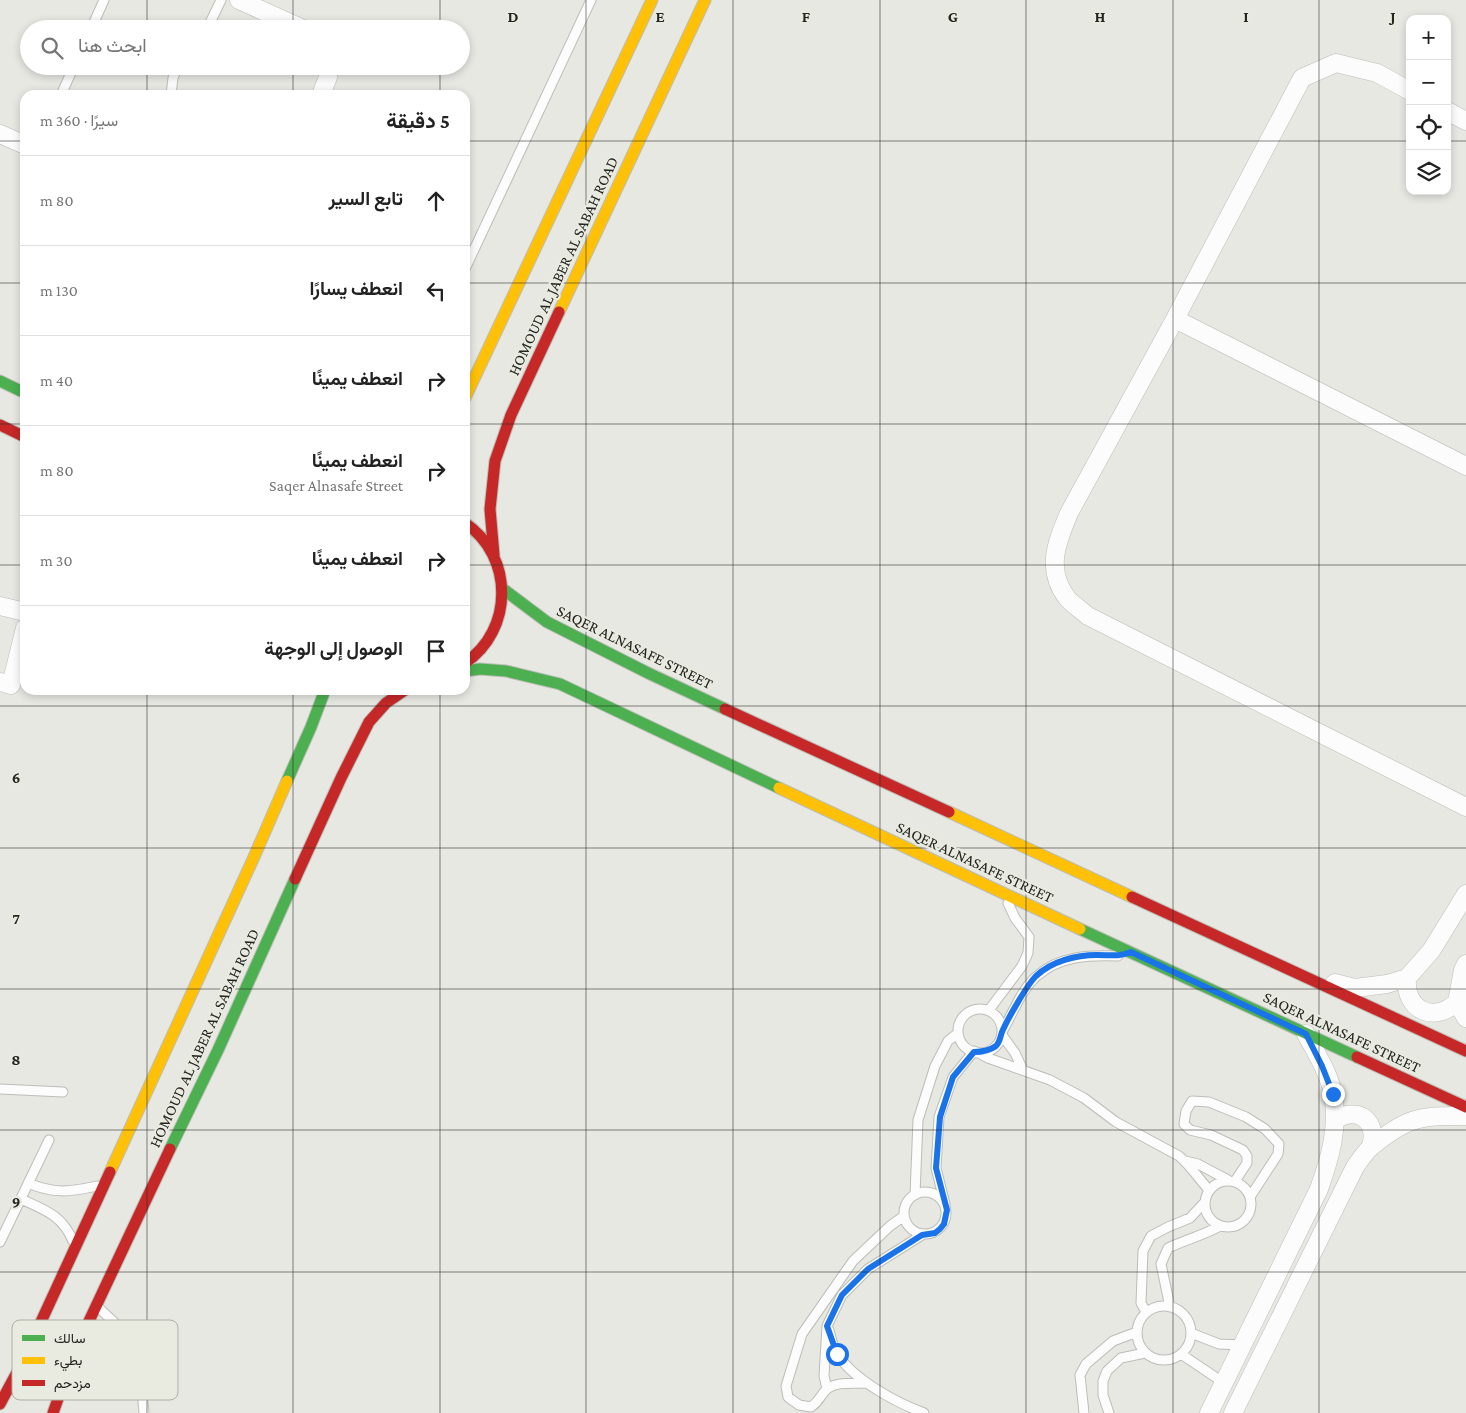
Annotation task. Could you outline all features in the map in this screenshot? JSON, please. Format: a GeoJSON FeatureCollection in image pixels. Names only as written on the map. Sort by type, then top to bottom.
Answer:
{"type":"FeatureCollection","features":[{"type":"Feature","properties":{"kind":"main road","name":"HOMOUD AL JABER AL SABAH ROAD"},"geometry":{"type":"LineString","coordinates":[[470,387],[652,0]]}},
{"type":"Feature","properties":{"kind":"main road","name":"HOMOUD AL JABER AL SABAH ROAD"},"geometry":{"type":"LineString","coordinates":[[494,555],[490,509],[495,461],[511,415],[705,0]]}},
{"type":"Feature","properties":{"kind":"main road"},"geometry":{"type":"LineString","coordinates":[[0,382],[20,391]]}},
{"type":"Feature","properties":{"kind":"main road"},"geometry":{"type":"LineString","coordinates":[[0,426],[20,435]]}},
{"type":"Feature","properties":{"kind":"main road"},"geometry":{"type":"LineString","coordinates":[[470,526],[478,532],[494,555],[500,571],[503,589],[500,615],[490,639],[470,660]]}},
{"type":"Feature","properties":{"kind":"main road","name":"SAQER ALNASAFE STREET"},"geometry":{"type":"LineString","coordinates":[[503,589],[547,622],[648,673],[1300,976],[1466,1051]]}},
{"type":"Feature","properties":{"kind":"main road","name":"SAQER ALNASAFE STREET"},"geometry":{"type":"LineString","coordinates":[[470,671],[506,671],[560,684],[1003,894],[1466,1107]]}},
{"type":"Feature","properties":{"kind":"main road","name":"HOMOUD AL JABER AL SABAH ROAD"},"geometry":{"type":"LineString","coordinates":[[42,1320],[254,857],[323,695]]}},
{"type":"Feature","properties":{"kind":"main road","name":"HOMOUD AL JABER AL SABAH ROAD"},"geometry":{"type":"LineString","coordinates":[[89,1320],[218,1050],[341,778],[369,722],[386,704],[398,695]]}},
{"type":"Feature","properties":{"kind":"main road","name":"HOMOUD AL JABER AL SABAH ROAD"},"geometry":{"type":"LineString","coordinates":[[0,1404],[12,1382]]}},
{"type":"Feature","properties":{"kind":"main road","name":"HOMOUD AL JABER AL SABAH ROAD"},"geometry":{"type":"LineString","coordinates":[[53,1413],[58,1400]]}},
{"type":"Feature","properties":{"kind":"street"},"geometry":{"type":"LineString","coordinates":[[239,0],[283,20]]}},
{"type":"Feature","properties":{"kind":"street"},"geometry":{"type":"LineString","coordinates":[[1406,89],[1377,73],[1336,63],[1302,78],[1175,319],[1069,514],[1060,535],[1054,557],[1057,580],[1067,598],[1088,616],[1466,807]]}},
{"type":"Feature","properties":{"kind":"street"},"geometry":{"type":"LineString","coordinates":[[323,90],[328,75]]}},
{"type":"Feature","properties":{"kind":"street"},"geometry":{"type":"LineString","coordinates":[[1451,113],[1466,121]]}},
{"type":"Feature","properties":{"kind":"street"},"geometry":{"type":"LineString","coordinates":[[0,134],[20,143]]}},
{"type":"Feature","properties":{"kind":"street"},"geometry":{"type":"LineString","coordinates":[[1175,319],[1466,466]]}},
{"type":"Feature","properties":{"kind":"street"},"geometry":{"type":"LineString","coordinates":[[0,606],[20,611]]}},
{"type":"Feature","properties":{"kind":"street"},"geometry":{"type":"LineString","coordinates":[[0,682],[10,685],[20,647]]}},
{"type":"Feature","properties":{"kind":"street"},"geometry":{"type":"LineString","coordinates":[[1466,894],[1431,951],[1408,978],[1406,987],[1414,1005],[1432,1013],[1441,1013],[1450,1009],[1457,1002],[1463,970],[1466,964]]}},
{"type":"Feature","properties":{"kind":"street"},"geometry":{"type":"LineString","coordinates":[[1300,976],[1354,988],[1387,984],[1408,978]]}},
{"type":"Feature","properties":{"kind":"street"},"geometry":{"type":"LineString","coordinates":[[1457,1002],[1466,1018]]}},
{"type":"Feature","properties":{"kind":"street"},"geometry":{"type":"LineString","coordinates":[[1209,1413],[1319,1190],[1330,1159],[1335,1120],[1333,1094],[1306,1034]]}},
{"type":"Feature","properties":{"kind":"street"},"geometry":{"type":"LineString","coordinates":[[1335,1120],[1344,1115],[1354,1114],[1364,1118],[1371,1126],[1373,1136],[1371,1147]]}},
{"type":"Feature","properties":{"kind":"street"},"geometry":{"type":"LineString","coordinates":[[1233,1413],[1355,1168],[1371,1147],[1412,1121],[1434,1117],[1466,1116]]}},
{"type":"Feature","properties":{"kind":"lane"},"geometry":{"type":"LineString","coordinates":[[95,20],[104,0]]}},
{"type":"Feature","properties":{"kind":"lane"},"geometry":{"type":"LineString","coordinates":[[211,20],[221,0]]}},
{"type":"Feature","properties":{"kind":"lane"},"geometry":{"type":"LineString","coordinates":[[470,259],[591,0]]}},
{"type":"Feature","properties":{"kind":"lane"},"geometry":{"type":"LineString","coordinates":[[63,90],[70,75]]}},
{"type":"Feature","properties":{"kind":"lane"},"geometry":{"type":"LineString","coordinates":[[172,90],[174,75]]}},
{"type":"Feature","properties":{"kind":"lane"},"geometry":{"type":"LineString","coordinates":[[988,1010],[1022,966],[1028,953],[1029,937],[1015,918],[1003,894]]}},
{"type":"Feature","properties":{"kind":"lane"},"geometry":{"type":"LineString","coordinates":[[827,1389],[824,1376],[827,1326],[842,1295],[868,1269],[922,1235],[935,1233],[944,1224],[946,1217],[945,1204],[936,1168],[940,1117],[953,1077],[976,1052],[984,1052],[995,1047],[1036,976],[1065,959],[1095,955],[1120,956],[1131,952]]}},
{"type":"Feature","properties":{"kind":"lane"},"geometry":{"type":"LineString","coordinates":[[1023,1070],[1015,1053],[1002,1034],[1000,1022],[996,1016],[988,1010],[978,1009],[965,1015],[961,1020],[958,1033],[964,1046],[988,1058],[1050,1080],[1075,1094],[1116,1122],[1185,1161],[1198,1164],[1242,1185],[1247,1190],[1252,1204],[1247,1218],[1235,1226],[1220,1226],[1208,1217],[1204,1203],[1205,1196],[1214,1184],[1221,1181],[1232,1181]]}},
{"type":"Feature","properties":{"kind":"lane"},"geometry":{"type":"LineString","coordinates":[[914,1195],[918,1120],[935,1066],[948,1041],[958,1033]]}},
{"type":"Feature","properties":{"kind":"lane"},"geometry":{"type":"LineString","coordinates":[[0,1089],[63,1092]]}},
{"type":"Feature","properties":{"kind":"lane"},"geometry":{"type":"LineString","coordinates":[[1232,1181],[1247,1163],[1247,1156],[1242,1150],[1211,1134],[1190,1130],[1184,1124],[1186,1111],[1192,1101],[1209,1102],[1246,1117],[1265,1129],[1279,1144],[1278,1154],[1250,1197]]}},
{"type":"Feature","properties":{"kind":"lane"},"geometry":{"type":"LineString","coordinates":[[0,1242],[49,1140]]}},
{"type":"Feature","properties":{"kind":"lane"},"geometry":{"type":"LineString","coordinates":[[1185,1161],[1209,1190]]}},
{"type":"Feature","properties":{"kind":"lane"},"geometry":{"type":"LineString","coordinates":[[28,1183],[42,1189],[61,1192],[80,1190],[104,1184]]}},
{"type":"Feature","properties":{"kind":"lane"},"geometry":{"type":"LineString","coordinates":[[922,1235],[915,1232],[906,1223],[904,1210],[906,1203],[914,1195],[929,1192],[935,1194],[945,1204]]}},
{"type":"Feature","properties":{"kind":"lane"},"geometry":{"type":"LineString","coordinates":[[21,1199],[50,1212],[56,1217],[66,1228],[75,1248]]}},
{"type":"Feature","properties":{"kind":"lane"},"geometry":{"type":"LineString","coordinates":[[1146,1312],[1141,1303],[1143,1251],[1151,1236],[1190,1218],[1204,1203]]}},
{"type":"Feature","properties":{"kind":"lane"},"geometry":{"type":"LineString","coordinates":[[866,1383],[844,1383],[827,1389],[818,1402],[811,1407],[799,1405],[788,1397],[786,1386],[802,1334],[852,1261],[890,1226],[904,1216]]}},
{"type":"Feature","properties":{"kind":"lane"},"geometry":{"type":"LineString","coordinates":[[1170,1307],[1161,1264],[1168,1248],[1220,1226]]}},
{"type":"Feature","properties":{"kind":"lane"},"geometry":{"type":"LineString","coordinates":[[96,1305],[112,1320]]}},
{"type":"Feature","properties":{"kind":"lane"},"geometry":{"type":"LineString","coordinates":[[1160,1306],[1170,1307],[1187,1319],[1191,1333],[1186,1349],[1181,1354],[1174,1358],[1159,1360],[1145,1353],[1140,1347],[1136,1332],[1141,1318],[1146,1312],[1160,1306]]}},
{"type":"Feature","properties":{"kind":"lane"},"geometry":{"type":"LineString","coordinates":[[827,1326],[837,1354],[854,1375],[910,1408],[924,1413]]}},
{"type":"Feature","properties":{"kind":"lane"},"geometry":{"type":"LineString","coordinates":[[1084,1413],[1080,1375],[1086,1364],[1114,1341],[1136,1332]]}},
{"type":"Feature","properties":{"kind":"lane"},"geometry":{"type":"LineString","coordinates":[[1191,1333],[1219,1344],[1242,1345]]}},
{"type":"Feature","properties":{"kind":"lane"},"geometry":{"type":"LineString","coordinates":[[1109,1413],[1103,1395],[1103,1381],[1107,1371],[1121,1358],[1145,1353]]}},
{"type":"Feature","properties":{"kind":"lane"},"geometry":{"type":"LineString","coordinates":[[1181,1354],[1224,1383]]}},
{"type":"Feature","properties":{"kind":"lane"},"geometry":{"type":"LineString","coordinates":[[143,1400],[144,1413]]}},
{"type":"Feature","properties":{"kind":"traffic: fast"},"geometry":{"type":"LineString","coordinates":[[0,381],[20,391]]}},
{"type":"Feature","properties":{"kind":"traffic: fast"},"geometry":{"type":"LineString","coordinates":[[503,589],[547,622],[725,709]]}},
{"type":"Feature","properties":{"kind":"traffic: fast"},"geometry":{"type":"LineString","coordinates":[[470,670],[480,669],[506,671],[560,684],[779,788]]}},
{"type":"Feature","properties":{"kind":"traffic: fast"},"geometry":{"type":"LineString","coordinates":[[287,781],[323,695]]}},
{"type":"Feature","properties":{"kind":"traffic: fast"},"geometry":{"type":"LineString","coordinates":[[170,1149],[218,1050],[295,879]]}},
{"type":"Feature","properties":{"kind":"traffic: fast"},"geometry":{"type":"LineString","coordinates":[[1080,929],[1357,1057]]}},
{"type":"Feature","properties":{"kind":"traffic: slow"},"geometry":{"type":"LineString","coordinates":[[470,387],[652,0]]}},
{"type":"Feature","properties":{"kind":"traffic: slow"},"geometry":{"type":"LineString","coordinates":[[559,312],[705,0]]}},
{"type":"Feature","properties":{"kind":"traffic: slow"},"geometry":{"type":"LineString","coordinates":[[110,1172],[287,781]]}},
{"type":"Feature","properties":{"kind":"traffic: slow"},"geometry":{"type":"LineString","coordinates":[[779,788],[1080,929]]}},
{"type":"Feature","properties":{"kind":"traffic: slow"},"geometry":{"type":"LineString","coordinates":[[949,812],[1132,897]]}},
{"type":"Feature","properties":{"kind":"traffic: jam"},"geometry":{"type":"LineString","coordinates":[[494,555],[490,509],[495,461],[511,415],[559,312]]}},
{"type":"Feature","properties":{"kind":"traffic: jam"},"geometry":{"type":"LineString","coordinates":[[0,425],[20,435]]}},
{"type":"Feature","properties":{"kind":"traffic: jam"},"geometry":{"type":"LineString","coordinates":[[470,527],[481,537],[493,554],[499,573],[502,593],[499,613],[493,632],[481,649],[470,659]]}},
{"type":"Feature","properties":{"kind":"traffic: jam"},"geometry":{"type":"LineString","coordinates":[[295,879],[369,722],[386,703],[398,695]]}},
{"type":"Feature","properties":{"kind":"traffic: jam"},"geometry":{"type":"LineString","coordinates":[[725,709],[949,812]]}},
{"type":"Feature","properties":{"kind":"traffic: jam"},"geometry":{"type":"LineString","coordinates":[[1132,897],[1466,1051]]}},
{"type":"Feature","properties":{"kind":"traffic: jam"},"geometry":{"type":"LineString","coordinates":[[1357,1057],[1466,1107]]}},
{"type":"Feature","properties":{"kind":"traffic: jam"},"geometry":{"type":"LineString","coordinates":[[90,1320],[170,1149]]}},
{"type":"Feature","properties":{"kind":"traffic: jam"},"geometry":{"type":"LineString","coordinates":[[42,1320],[110,1172]]}},
{"type":"Feature","properties":{"kind":"traffic: jam"},"geometry":{"type":"LineString","coordinates":[[0,1404],[12,1382]]}},
{"type":"Feature","properties":{"kind":"traffic: jam"},"geometry":{"type":"LineString","coordinates":[[53,1413],[58,1400]]}},
{"type":"Feature","properties":{"kind":"route"},"geometry":{"type":"LineString","coordinates":[[837,1354],[827,1326],[842,1295],[868,1269],[922,1235],[935,1233],[944,1224],[947,1210],[936,1168],[940,1117],[953,1077],[960,1066],[974,1052],[984,1052],[995,1047],[1024,993],[1036,976],[1049,967],[1065,959],[1095,955],[1120,956],[1131,952],[1306,1034],[1333,1094]]}}]}
